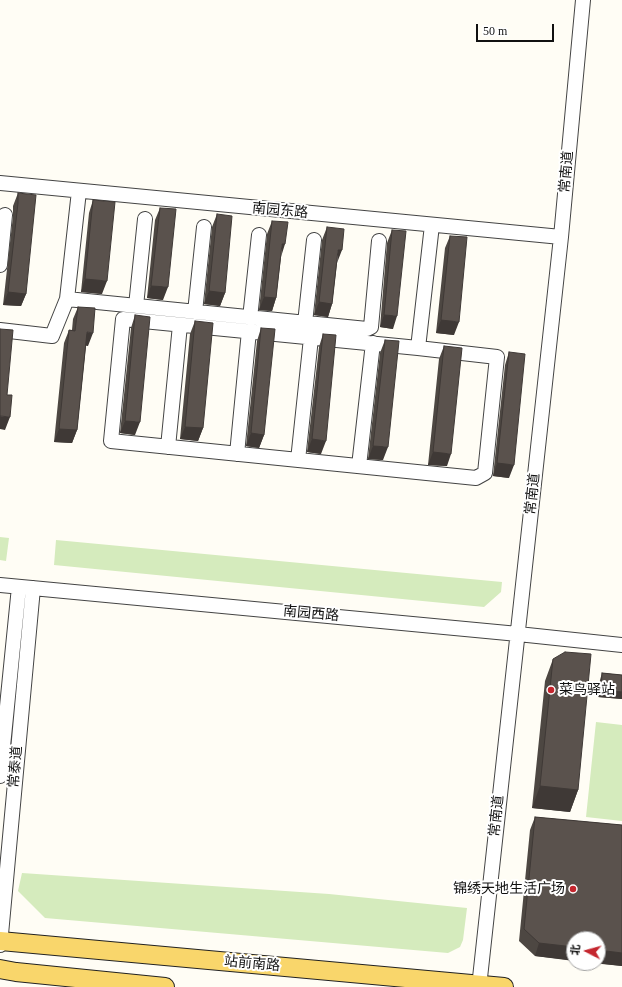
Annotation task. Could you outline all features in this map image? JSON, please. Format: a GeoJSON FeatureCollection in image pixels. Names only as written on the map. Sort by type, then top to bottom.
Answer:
{"type":"FeatureCollection","features":[{"type":"Feature","properties":{"kind":"main road","name":"站前南路"},"geometry":{"type":"LineString","coordinates":[[0,942],[479,986],[504,987]]}},
{"type":"Feature","properties":{"kind":"main road"},"geometry":{"type":"LineString","coordinates":[[0,969],[16,972],[165,987]]}},
{"type":"Feature","properties":{"kind":"street","name":"常南道"},"geometry":{"type":"LineString","coordinates":[[479,986],[561,237],[583,0]]}},
{"type":"Feature","properties":{"kind":"street","name":"南园东路"},"geometry":{"type":"LineString","coordinates":[[0,183],[561,237]]}},
{"type":"Feature","properties":{"kind":"street"},"geometry":{"type":"LineString","coordinates":[[0,330],[52,336],[67,299],[79,191]]}},
{"type":"Feature","properties":{"kind":"street"},"geometry":{"type":"LineString","coordinates":[[0,265],[5,215]]}},
{"type":"Feature","properties":{"kind":"street"},"geometry":{"type":"LineString","coordinates":[[136,306],[145,219]]}},
{"type":"Feature","properties":{"kind":"street"},"geometry":{"type":"LineString","coordinates":[[418,348],[432,225]]}},
{"type":"Feature","properties":{"kind":"street"},"geometry":{"type":"LineString","coordinates":[[195,312],[204,227]]}},
{"type":"Feature","properties":{"kind":"street"},"geometry":{"type":"LineString","coordinates":[[237,454],[259,235]]}},
{"type":"Feature","properties":{"kind":"street"},"geometry":{"type":"LineString","coordinates":[[305,323],[314,240]]}},
{"type":"Feature","properties":{"kind":"street"},"geometry":{"type":"LineString","coordinates":[[67,299],[195,312],[250,324],[311,338],[373,343],[497,358],[485,473],[476,478],[111,441],[123,319],[180,325],[250,324],[305,323],[367,329],[371,327],[380,241]]}},
{"type":"Feature","properties":{"kind":"street"},"geometry":{"type":"LineString","coordinates":[[168,447],[180,325]]}},
{"type":"Feature","properties":{"kind":"street"},"geometry":{"type":"LineString","coordinates":[[298,460],[311,338]]}},
{"type":"Feature","properties":{"kind":"street"},"geometry":{"type":"LineString","coordinates":[[359,466],[373,343]]}},
{"type":"Feature","properties":{"kind":"street","name":"南园西路"},"geometry":{"type":"LineString","coordinates":[[0,585],[518,634],[622,646]]}},
{"type":"Feature","properties":{"kind":"street","name":"常泰道"},"geometry":{"type":"LineString","coordinates":[[0,776],[19,587]]}},
{"type":"Feature","properties":{"kind":"street","name":"常泰道"},"geometry":{"type":"LineString","coordinates":[[0,945],[33,588]]}},
{"type":"Feature","properties":{"kind":"green space"},"geometry":{"type":"Polygon","coordinates":[[[0,537],[9,538],[6,561],[0,560],[0,537]]]}},
{"type":"Feature","properties":{"kind":"green space"},"geometry":{"type":"Polygon","coordinates":[[[56,540],[502,582],[501,592],[484,607],[54,565],[56,540]]]}},
{"type":"Feature","properties":{"kind":"green space"},"geometry":{"type":"Polygon","coordinates":[[[596,722],[622,725],[622,821],[586,817],[596,722]]]}},
{"type":"Feature","properties":{"kind":"green space"},"geometry":{"type":"Polygon","coordinates":[[[22,873],[329,894],[467,908],[463,940],[460,947],[448,953],[45,918],[18,891],[22,873]]]}},
{"type":"Feature","properties":{"kind":"building"},"geometry":{"type":"Polygon","coordinates":[[[18,193],[36,195],[26,294],[8,292],[18,193]]]}},
{"type":"Feature","properties":{"kind":"building"},"geometry":{"type":"Polygon","coordinates":[[[93,200],[115,202],[107,281],[85,279],[93,200]]]}},
{"type":"Feature","properties":{"kind":"building"},"geometry":{"type":"Polygon","coordinates":[[[160,208],[176,209],[168,287],[151,286],[160,208]]]}},
{"type":"Feature","properties":{"kind":"building"},"geometry":{"type":"Polygon","coordinates":[[[217,214],[232,216],[225,293],[209,291],[217,214]]]}},
{"type":"Feature","properties":{"kind":"building"},"geometry":{"type":"Polygon","coordinates":[[[272,221],[288,222],[285,244],[282,244],[276,298],[264,297],[272,221]]]}},
{"type":"Feature","properties":{"kind":"building"},"geometry":{"type":"Polygon","coordinates":[[[327,227],[344,229],[342,250],[338,250],[332,304],[319,302],[327,227]]]}},
{"type":"Feature","properties":{"kind":"building"},"geometry":{"type":"Polygon","coordinates":[[[392,230],[406,231],[397,316],[384,315],[392,230]]]}},
{"type":"Feature","properties":{"kind":"building"},"geometry":{"type":"Polygon","coordinates":[[[450,236],[467,237],[459,322],[441,320],[450,236]]]}},
{"type":"Feature","properties":{"kind":"building"},"geometry":{"type":"Polygon","coordinates":[[[78,307],[95,308],[93,333],[87,332],[77,430],[59,429],[69,330],[75,331],[78,307]]]}},
{"type":"Feature","properties":{"kind":"building"},"geometry":{"type":"Polygon","coordinates":[[[135,315],[150,317],[140,422],[125,421],[135,315]]]}},
{"type":"Feature","properties":{"kind":"building"},"geometry":{"type":"Polygon","coordinates":[[[195,321],[213,323],[203,428],[185,427],[195,321]]]}},
{"type":"Feature","properties":{"kind":"building"},"geometry":{"type":"Polygon","coordinates":[[[261,328],[275,329],[264,435],[251,433],[261,328]]]}},
{"type":"Feature","properties":{"kind":"building"},"geometry":{"type":"Polygon","coordinates":[[[0,329],[13,330],[7,395],[12,395],[10,417],[0,416],[0,329]]]}},
{"type":"Feature","properties":{"kind":"building"},"geometry":{"type":"Polygon","coordinates":[[[323,334],[336,335],[326,441],[312,439],[323,334]]]}},
{"type":"Feature","properties":{"kind":"building"},"geometry":{"type":"Polygon","coordinates":[[[385,340],[399,341],[388,447],[373,446],[385,340]]]}},
{"type":"Feature","properties":{"kind":"building"},"geometry":{"type":"Polygon","coordinates":[[[444,346],[462,348],[451,454],[433,452],[444,346]]]}},
{"type":"Feature","properties":{"kind":"building"},"geometry":{"type":"Polygon","coordinates":[[[509,352],[525,354],[514,465],[497,463],[509,352]]]}},
{"type":"Feature","properties":{"kind":"building"},"geometry":{"type":"Polygon","coordinates":[[[565,652],[591,654],[578,790],[540,786],[553,659],[565,652]]]}},
{"type":"Feature","properties":{"kind":"building"},"geometry":{"type":"Polygon","coordinates":[[[602,673],[622,675],[622,692],[601,690],[602,673]]]}},
{"type":"Feature","properties":{"kind":"building","name":"锦绣天地生活广场"},"geometry":{"type":"Polygon","coordinates":[[[535,817],[622,825],[622,953],[606,951],[606,931],[566,931],[566,946],[539,943],[524,929],[535,817]]]}},
{"type":"Feature","properties":{"kind":"place","name":"菜鸟驿站"},"geometry":{"type":"Point","coordinates":[551,690]}},
{"type":"Feature","properties":{"kind":"place","name":"锦绣天地生活广场"},"geometry":{"type":"Point","coordinates":[573,889]}}]}
